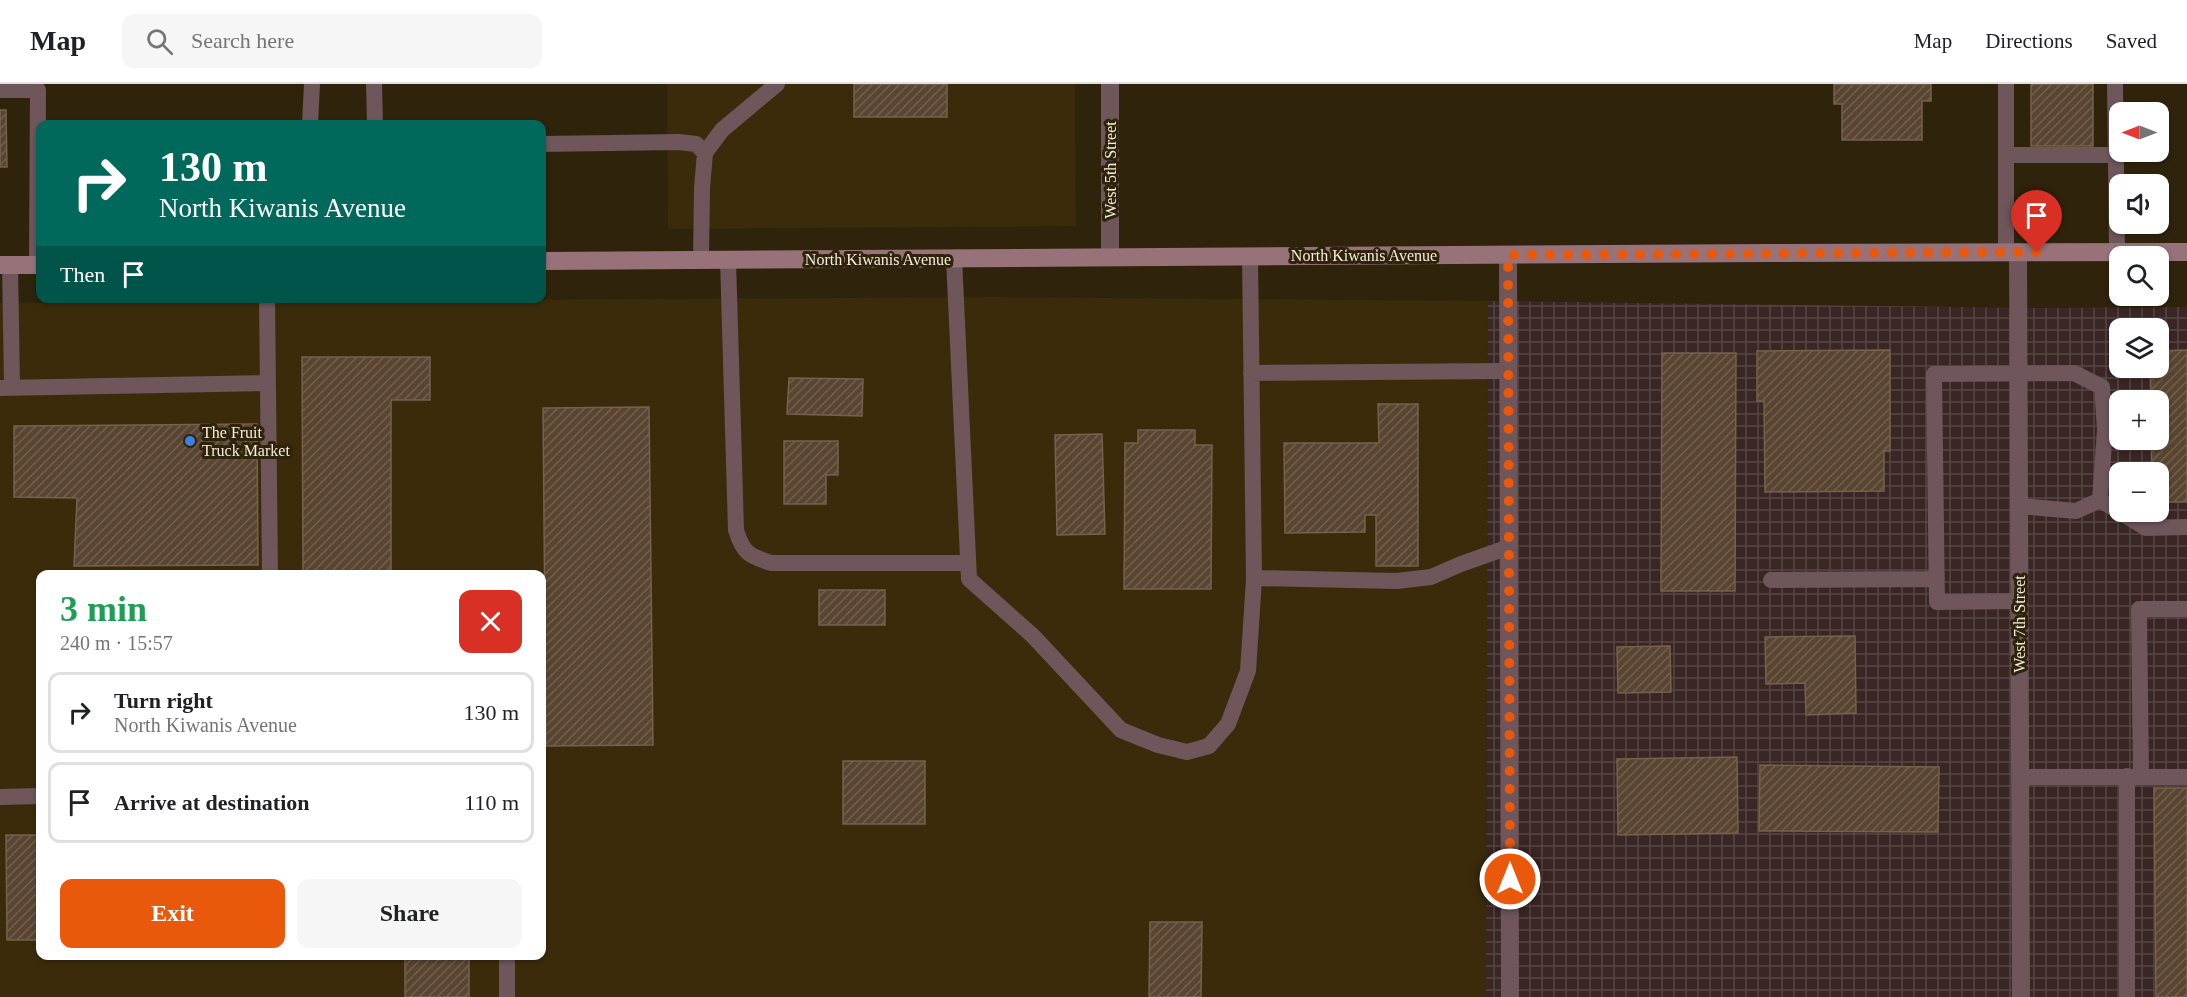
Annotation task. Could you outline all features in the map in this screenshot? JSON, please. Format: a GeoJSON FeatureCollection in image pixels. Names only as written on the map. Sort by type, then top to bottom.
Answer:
{"type":"FeatureCollection","features":[{"type":"Feature","properties":{"kind":"main road","name":"North Kiwanis Avenue"},"geometry":{"type":"LineString","coordinates":[[546,261],[2109,252]]}},
{"type":"Feature","properties":{"kind":"main road","name":"North Kiwanis Avenue"},"geometry":{"type":"LineString","coordinates":[[2169,252],[2187,252]]}},
{"type":"Feature","properties":{"kind":"main road"},"geometry":{"type":"LineString","coordinates":[[5,265],[36,265]]}},
{"type":"Feature","properties":{"kind":"street","name":"West 5th Street"},"geometry":{"type":"LineString","coordinates":[[1110,84],[1110,257]]}},
{"type":"Feature","properties":{"kind":"street","name":"West 7th Street"},"geometry":{"type":"LineString","coordinates":[[2012,252],[2018,372],[2021,997]]}},
{"type":"Feature","properties":{"kind":"street"},"geometry":{"type":"LineString","coordinates":[[1508,255],[1510,997]]}},
{"type":"Feature","properties":{"kind":"lane"},"geometry":{"type":"LineString","coordinates":[[309,120],[312,84]]}},
{"type":"Feature","properties":{"kind":"lane"},"geometry":{"type":"LineString","coordinates":[[374,84],[375,120]]}},
{"type":"Feature","properties":{"kind":"lane"},"geometry":{"type":"LineString","coordinates":[[701,260],[705,153],[722,130],[777,84]]}},
{"type":"Feature","properties":{"kind":"lane"},"geometry":{"type":"LineString","coordinates":[[2006,84],[2006,154],[2012,252]]}},
{"type":"Feature","properties":{"kind":"lane"},"geometry":{"type":"LineString","coordinates":[[2115,84],[2115,102]]}},
{"type":"Feature","properties":{"kind":"lane"},"geometry":{"type":"LineString","coordinates":[[0,90],[38,90],[38,120]]}},
{"type":"Feature","properties":{"kind":"lane"},"geometry":{"type":"LineString","coordinates":[[546,144],[680,142],[696,144],[705,153]]}},
{"type":"Feature","properties":{"kind":"lane"},"geometry":{"type":"LineString","coordinates":[[2006,154],[2109,155]]}},
{"type":"Feature","properties":{"kind":"lane"},"geometry":{"type":"LineString","coordinates":[[2116,162],[2117,246]]}},
{"type":"Feature","properties":{"kind":"lane"},"geometry":{"type":"LineString","coordinates":[[954,258],[969,579],[1033,636],[1121,730],[1158,745],[1187,752],[1209,746],[1228,724],[1248,671],[1254,578],[1250,256]]}},
{"type":"Feature","properties":{"kind":"lane"},"geometry":{"type":"LineString","coordinates":[[728,260],[736,531],[742,548],[754,557],[771,563],[968,563]]}},
{"type":"Feature","properties":{"kind":"lane"},"geometry":{"type":"LineString","coordinates":[[5,265],[6,388],[267,383]]}},
{"type":"Feature","properties":{"kind":"lane"},"geometry":{"type":"LineString","coordinates":[[267,303],[270,570]]}},
{"type":"Feature","properties":{"kind":"lane"},"geometry":{"type":"LineString","coordinates":[[1251,373],[1508,371]]}},
{"type":"Feature","properties":{"kind":"lane"},"geometry":{"type":"LineString","coordinates":[[2019,601],[1937,602],[1934,374],[2074,373],[2102,387],[2104,429],[2100,500]]}},
{"type":"Feature","properties":{"kind":"lane"},"geometry":{"type":"LineString","coordinates":[[2019,506],[2076,511],[2100,500]]}},
{"type":"Feature","properties":{"kind":"lane"},"geometry":{"type":"LineString","coordinates":[[2100,500],[2146,528],[2187,527]]}},
{"type":"Feature","properties":{"kind":"lane"},"geometry":{"type":"LineString","coordinates":[[1254,578],[1397,581],[1431,577],[1509,547]]}},
{"type":"Feature","properties":{"kind":"lane"},"geometry":{"type":"LineString","coordinates":[[1771,580],[1937,579]]}},
{"type":"Feature","properties":{"kind":"lane"},"geometry":{"type":"LineString","coordinates":[[2127,997],[2139,609],[2187,609]]}},
{"type":"Feature","properties":{"kind":"lane"},"geometry":{"type":"LineString","coordinates":[[2020,777],[2187,777]]}},
{"type":"Feature","properties":{"kind":"lane"},"geometry":{"type":"LineString","coordinates":[[0,797],[36,796]]}},
{"type":"Feature","properties":{"kind":"lane"},"geometry":{"type":"LineString","coordinates":[[507,960],[507,997]]}},
{"type":"Feature","properties":{"kind":"shaded area"},"geometry":{"type":"Polygon","coordinates":[[[667,84],[1075,84],[1076,226],[668,229],[667,84]]]}},
{"type":"Feature","properties":{"kind":"shaded area"},"geometry":{"type":"Polygon","coordinates":[[[990,297],[1488,301],[1486,997],[0,997],[0,303],[546,303],[546,300],[990,297]]]}},
{"type":"Feature","properties":{"kind":"shaded area"},"geometry":{"type":"Polygon","coordinates":[[[1488,301],[2038,308],[2187,307],[2187,997],[1486,997],[1488,301]]]}},
{"type":"Feature","properties":{"kind":"building"},"geometry":{"type":"Polygon","coordinates":[[[854,84],[947,84],[947,117],[854,117],[854,84]]]}},
{"type":"Feature","properties":{"kind":"building"},"geometry":{"type":"Polygon","coordinates":[[[1834,84],[1931,84],[1931,101],[1922,101],[1922,140],[1842,140],[1842,104],[1834,104],[1834,84]]]}},
{"type":"Feature","properties":{"kind":"building"},"geometry":{"type":"Polygon","coordinates":[[[2031,84],[2093,84],[2093,146],[2031,146],[2031,84]]]}},
{"type":"Feature","properties":{"kind":"building"},"geometry":{"type":"Polygon","coordinates":[[[0,110],[6,110],[7,167],[0,167],[0,110]]]}},
{"type":"Feature","properties":{"kind":"building"},"geometry":{"type":"Polygon","coordinates":[[[1890,350],[1890,451],[1884,451],[1884,491],[1765,492],[1764,401],[1757,401],[1757,351],[1890,350]]]}},
{"type":"Feature","properties":{"kind":"building"},"geometry":{"type":"Polygon","coordinates":[[[2187,350],[2187,502],[2169,502],[2169,462],[2152,462],[2151,450],[2169,450],[2169,390],[2151,390],[2150,378],[2169,378],[2169,351],[2187,350]]]}},
{"type":"Feature","properties":{"kind":"building"},"geometry":{"type":"Polygon","coordinates":[[[1662,353],[1736,353],[1735,591],[1661,591],[1662,353]]]}},
{"type":"Feature","properties":{"kind":"building"},"geometry":{"type":"Polygon","coordinates":[[[302,357],[430,357],[430,400],[391,400],[391,570],[303,570],[302,357]]]}},
{"type":"Feature","properties":{"kind":"building"},"geometry":{"type":"Polygon","coordinates":[[[789,378],[863,379],[862,416],[787,414],[789,378]]]}},
{"type":"Feature","properties":{"kind":"building"},"geometry":{"type":"Polygon","coordinates":[[[1378,404],[1418,404],[1418,566],[1376,566],[1376,515],[1365,515],[1365,532],[1285,533],[1284,443],[1379,443],[1378,404]]]}},
{"type":"Feature","properties":{"kind":"building"},"geometry":{"type":"Polygon","coordinates":[[[649,407],[653,745],[546,746],[543,408],[649,407]]]}},
{"type":"Feature","properties":{"kind":"building"},"geometry":{"type":"Polygon","coordinates":[[[257,424],[258,565],[74,566],[77,498],[14,497],[14,426],[257,424]]]}},
{"type":"Feature","properties":{"kind":"building"},"geometry":{"type":"Polygon","coordinates":[[[1138,430],[1195,430],[1195,445],[1212,445],[1211,589],[1124,589],[1125,443],[1138,443],[1138,430]]]}},
{"type":"Feature","properties":{"kind":"building"},"geometry":{"type":"Polygon","coordinates":[[[1102,434],[1105,534],[1057,535],[1055,435],[1102,434]]]}},
{"type":"Feature","properties":{"kind":"building"},"geometry":{"type":"Polygon","coordinates":[[[784,441],[838,441],[838,475],[826,475],[826,504],[784,504],[784,441]]]}},
{"type":"Feature","properties":{"kind":"building"},"geometry":{"type":"Polygon","coordinates":[[[819,590],[885,590],[885,625],[819,625],[819,590]]]}},
{"type":"Feature","properties":{"kind":"building"},"geometry":{"type":"Polygon","coordinates":[[[1855,636],[1856,713],[1806,715],[1805,683],[1766,684],[1765,637],[1855,636]]]}},
{"type":"Feature","properties":{"kind":"building"},"geometry":{"type":"Polygon","coordinates":[[[1670,646],[1671,692],[1618,693],[1617,647],[1670,646]]]}},
{"type":"Feature","properties":{"kind":"building"},"geometry":{"type":"Polygon","coordinates":[[[1737,757],[1738,833],[1618,835],[1617,759],[1737,757]]]}},
{"type":"Feature","properties":{"kind":"building"},"geometry":{"type":"Polygon","coordinates":[[[843,761],[925,761],[925,824],[843,824],[843,761]]]}},
{"type":"Feature","properties":{"kind":"building"},"geometry":{"type":"Polygon","coordinates":[[[1760,765],[1939,767],[1938,832],[1759,831],[1760,765]]]}},
{"type":"Feature","properties":{"kind":"building"},"geometry":{"type":"Polygon","coordinates":[[[2154,788],[2187,788],[2187,997],[2156,997],[2154,788]]]}},
{"type":"Feature","properties":{"kind":"building"},"geometry":{"type":"Polygon","coordinates":[[[6,835],[36,835],[36,940],[7,940],[6,835]]]}},
{"type":"Feature","properties":{"kind":"building"},"geometry":{"type":"Polygon","coordinates":[[[1150,922],[1202,922],[1201,997],[1149,997],[1150,922]]]}},
{"type":"Feature","properties":{"kind":"building"},"geometry":{"type":"Polygon","coordinates":[[[405,960],[469,960],[469,997],[405,997],[405,960]]]}},
{"type":"Feature","properties":{"kind":"place","name":"The Fruit Truck Market"},"geometry":{"type":"Point","coordinates":[190,441]}},
{"type":"Feature","properties":{"kind":"route"},"geometry":{"type":"LineString","coordinates":[[1510,879],[1508,255],[2037,252]]}}]}
